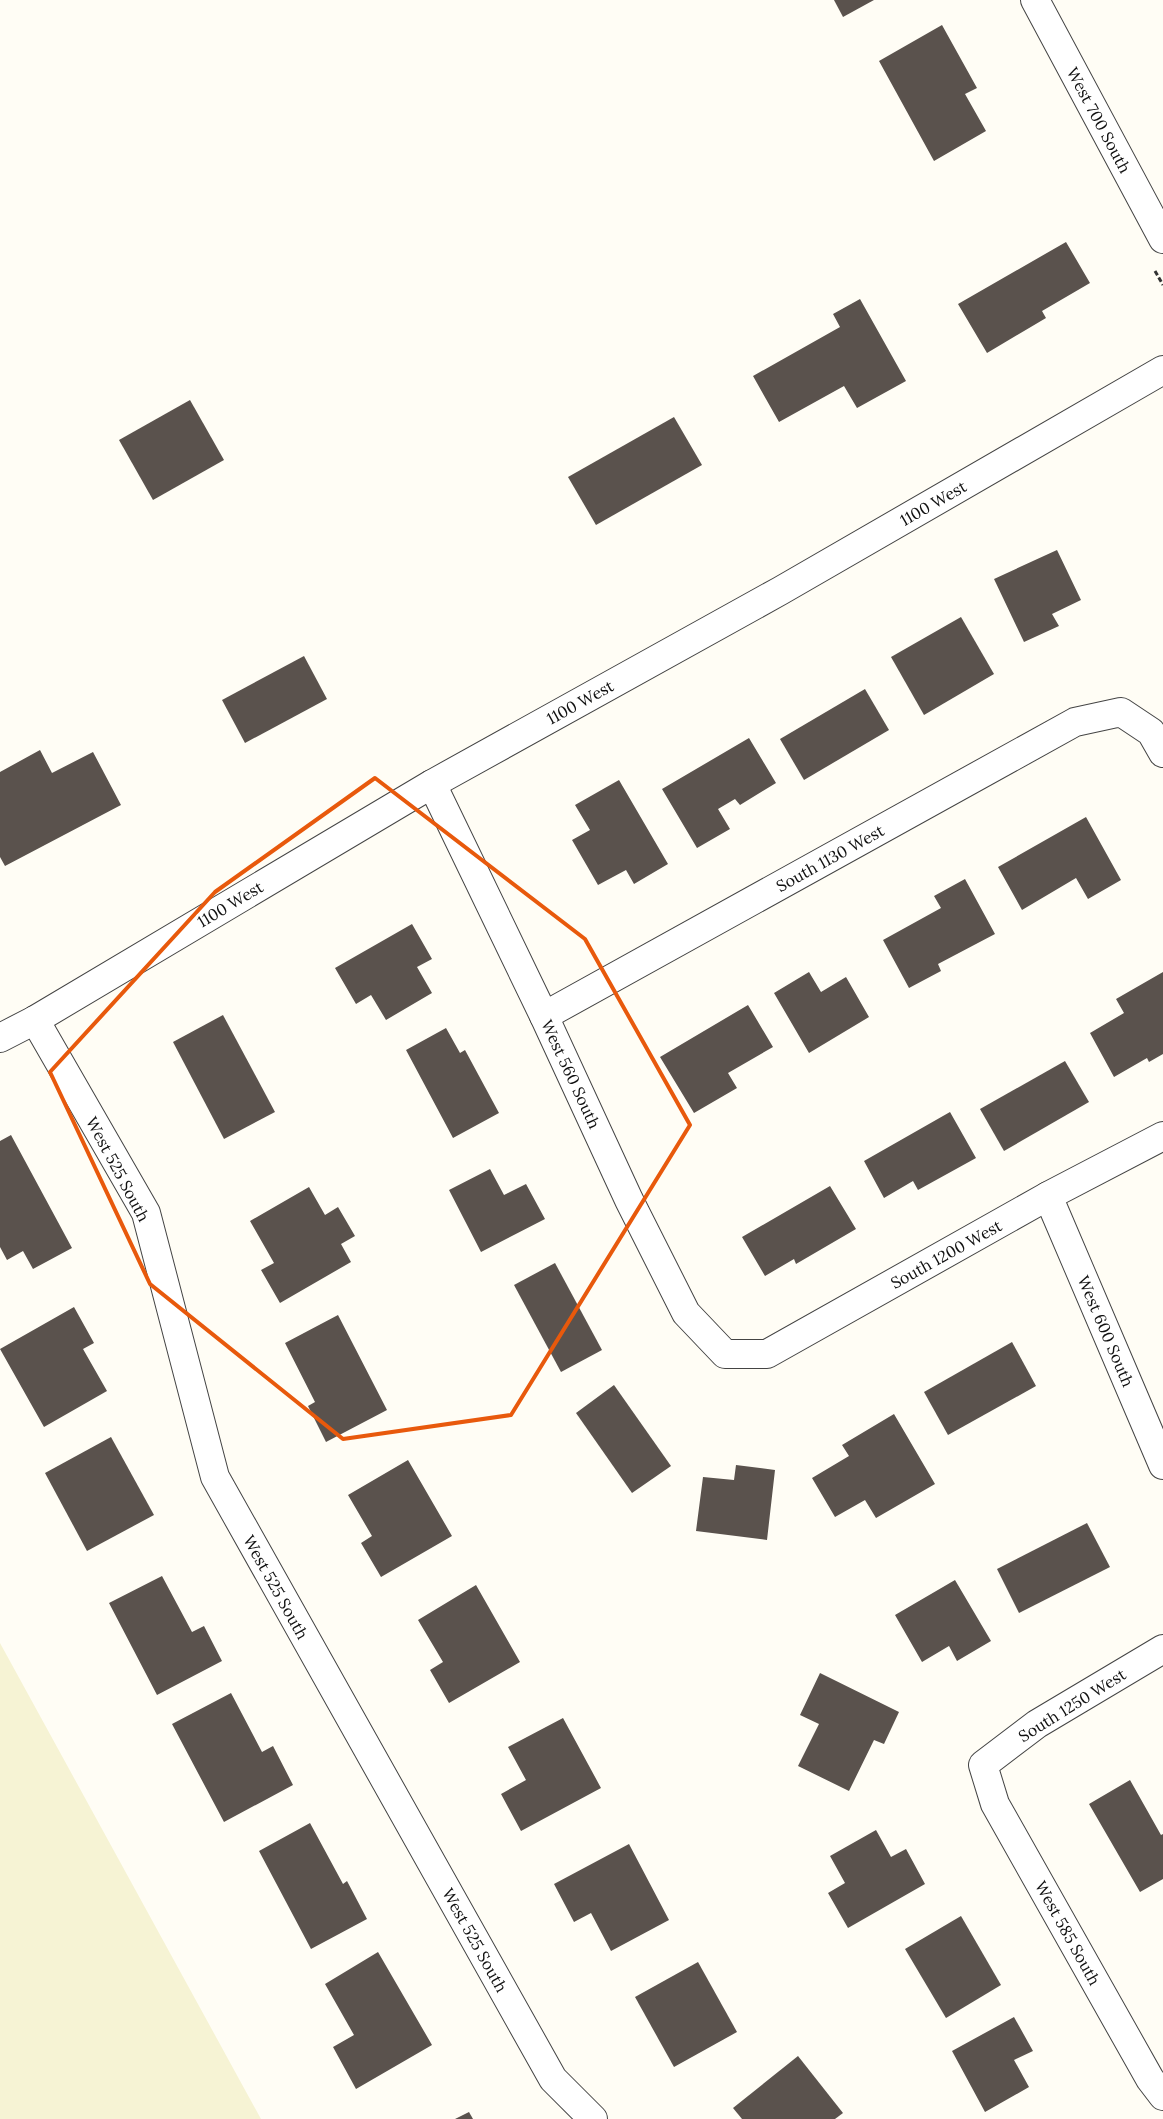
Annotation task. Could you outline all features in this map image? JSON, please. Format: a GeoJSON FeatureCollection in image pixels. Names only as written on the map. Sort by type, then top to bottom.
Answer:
{"type":"FeatureCollection","features":[{"type":"Feature","properties":{"kind":"street","name":"West 700 South"},"geometry":{"type":"LineString","coordinates":[[1035,0],[1163,239]]}},
{"type":"Feature","properties":{"kind":"street","name":"1100 West"},"geometry":{"type":"LineString","coordinates":[[0,1038],[35,1020],[432,784],[780,591],[1163,370]]}},
{"type":"Feature","properties":{"kind":"street","name":"South 1130 West"},"geometry":{"type":"LineString","coordinates":[[544,1016],[1075,722],[1121,712],[1151,732],[1163,753]]}},
{"type":"Feature","properties":{"kind":"street","name":"West 560 South"},"geometry":{"type":"LineString","coordinates":[[432,784],[544,1016],[629,1200],[686,1313],[725,1354]]}},
{"type":"Feature","properties":{"kind":"street","name":"West 525 South"},"geometry":{"type":"LineString","coordinates":[[35,1020],[146,1213],[215,1477],[553,2079],[593,2119]]}},
{"type":"Feature","properties":{"kind":"street","name":"South 1200 West"},"geometry":{"type":"LineString","coordinates":[[725,1354],[767,1354],[1048,1196],[1163,1136]]}},
{"type":"Feature","properties":{"kind":"street","name":"West 600 South"},"geometry":{"type":"LineString","coordinates":[[1048,1196],[1163,1466]]}},
{"type":"Feature","properties":{"kind":"street","name":"South 1250 West"},"geometry":{"type":"LineString","coordinates":[[983,1765],[1036,1724],[1163,1649]]}},
{"type":"Feature","properties":{"kind":"street","name":"West 585 South"},"geometry":{"type":"LineString","coordinates":[[983,1765],[995,1804],[1150,2080],[1163,2096]]}},
{"type":"Feature","properties":{"kind":"highlighted area"},"geometry":{"type":"Polygon","coordinates":[[[375,778],[585,939],[690,1125],[511,1415],[343,1439],[150,1284],[50,1072],[215,892],[375,778]]]}},
{"type":"Feature","properties":{"kind":"shaded area"},"geometry":{"type":"Polygon","coordinates":[[[0,1643],[261,2119],[0,2119],[0,1643]]]}},
{"type":"Feature","properties":{"kind":"building"},"geometry":{"type":"Polygon","coordinates":[[[834,0],[874,0],[843,17],[834,0]]]}},
{"type":"Feature","properties":{"kind":"building"},"geometry":{"type":"Polygon","coordinates":[[[942,25],[977,88],[965,94],[986,131],[934,161],[879,61],[942,25]]]}},
{"type":"Feature","properties":{"kind":"building"},"geometry":{"type":"Polygon","coordinates":[[[1066,242],[1090,283],[1042,311],[1046,318],[987,353],[958,304],[1066,242]]]}},
{"type":"Feature","properties":{"kind":"building"},"geometry":{"type":"Polygon","coordinates":[[[860,299],[906,381],[857,408],[844,386],[779,422],[753,376],[840,327],[833,314],[860,299]]]}},
{"type":"Feature","properties":{"kind":"building"},"geometry":{"type":"Polygon","coordinates":[[[190,400],[224,460],[153,500],[119,440],[190,400]]]}},
{"type":"Feature","properties":{"kind":"building"},"geometry":{"type":"Polygon","coordinates":[[[674,417],[702,465],[596,525],[568,477],[674,417]]]}},
{"type":"Feature","properties":{"kind":"building"},"geometry":{"type":"Polygon","coordinates":[[[1057,550],[1081,600],[1052,614],[1059,626],[1024,642],[994,579],[1057,550]]]}},
{"type":"Feature","properties":{"kind":"building"},"geometry":{"type":"Polygon","coordinates":[[[961,617],[994,674],[924,715],[891,657],[961,617]]]}},
{"type":"Feature","properties":{"kind":"building"},"geometry":{"type":"Polygon","coordinates":[[[304,656],[327,699],[245,743],[222,700],[304,656]]]}},
{"type":"Feature","properties":{"kind":"building"},"geometry":{"type":"Polygon","coordinates":[[[865,689],[889,730],[804,780],[780,739],[865,689]]]}},
{"type":"Feature","properties":{"kind":"building"},"geometry":{"type":"Polygon","coordinates":[[[749,738],[776,783],[740,805],[735,799],[718,809],[730,829],[697,848],[662,789],[749,738]]]}},
{"type":"Feature","properties":{"kind":"building"},"geometry":{"type":"Polygon","coordinates":[[[40,750],[52,773],[93,752],[121,805],[5,866],[0,857],[0,772],[40,750]]]}},
{"type":"Feature","properties":{"kind":"building"},"geometry":{"type":"Polygon","coordinates":[[[619,780],[668,864],[634,884],[626,870],[598,885],[572,840],[590,830],[575,805],[619,780]]]}},
{"type":"Feature","properties":{"kind":"building"},"geometry":{"type":"Polygon","coordinates":[[[1086,817],[1121,880],[1088,899],[1076,878],[1022,910],[998,867],[1086,817]]]}},
{"type":"Feature","properties":{"kind":"building"},"geometry":{"type":"Polygon","coordinates":[[[965,879],[995,934],[938,964],[941,971],[909,988],[883,940],[941,908],[934,896],[965,879]]]}},
{"type":"Feature","properties":{"kind":"building"},"geometry":{"type":"Polygon","coordinates":[[[412,924],[432,959],[417,967],[432,993],[386,1020],[371,995],[356,1004],[335,968],[412,924]]]}},
{"type":"Feature","properties":{"kind":"building"},"geometry":{"type":"Polygon","coordinates":[[[809,972],[821,992],[846,977],[869,1017],[809,1053],[774,993],[809,972]]]}},
{"type":"Feature","properties":{"kind":"building"},"geometry":{"type":"Polygon","coordinates":[[[1163,972],[1163,1054],[1149,1062],[1147,1058],[1114,1077],[1090,1033],[1124,1013],[1116,999],[1163,972]]]}},
{"type":"Feature","properties":{"kind":"building"},"geometry":{"type":"Polygon","coordinates":[[[748,1005],[773,1047],[728,1073],[737,1088],[694,1113],[660,1057],[748,1005]]]}},
{"type":"Feature","properties":{"kind":"building"},"geometry":{"type":"Polygon","coordinates":[[[223,1015],[275,1112],[224,1139],[173,1042],[223,1015]]]}},
{"type":"Feature","properties":{"kind":"building"},"geometry":{"type":"Polygon","coordinates":[[[446,1028],[460,1053],[465,1050],[499,1113],[453,1138],[406,1050],[446,1028]]]}},
{"type":"Feature","properties":{"kind":"building"},"geometry":{"type":"Polygon","coordinates":[[[1065,1061],[1089,1102],[1004,1151],[980,1109],[1065,1061]]]}},
{"type":"Feature","properties":{"kind":"building"},"geometry":{"type":"Polygon","coordinates":[[[950,1112],[976,1158],[918,1190],[913,1181],[884,1198],[864,1161],[950,1112]]]}},
{"type":"Feature","properties":{"kind":"building"},"geometry":{"type":"Polygon","coordinates":[[[11,1135],[72,1248],[33,1269],[23,1251],[7,1260],[0,1247],[0,1141],[11,1135]]]}},
{"type":"Feature","properties":{"kind":"building"},"geometry":{"type":"Polygon","coordinates":[[[490,1169],[504,1195],[526,1184],[545,1219],[481,1252],[449,1190],[490,1169]]]}},
{"type":"Feature","properties":{"kind":"building"},"geometry":{"type":"Polygon","coordinates":[[[830,1186],[856,1229],[796,1264],[794,1259],[765,1276],[742,1237],[830,1186]]]}},
{"type":"Feature","properties":{"kind":"building"},"geometry":{"type":"Polygon","coordinates":[[[309,1187],[325,1215],[338,1207],[355,1236],[341,1244],[351,1262],[280,1303],[261,1270],[274,1263],[250,1221],[309,1187]]]}},
{"type":"Feature","properties":{"kind":"building"},"geometry":{"type":"Polygon","coordinates":[[[555,1263],[602,1350],[561,1372],[514,1285],[555,1263]]]}},
{"type":"Feature","properties":{"kind":"building"},"geometry":{"type":"Polygon","coordinates":[[[74,1307],[94,1343],[83,1349],[107,1391],[44,1427],[0,1349],[74,1307]]]}},
{"type":"Feature","properties":{"kind":"building"},"geometry":{"type":"Polygon","coordinates":[[[338,1315],[387,1410],[326,1442],[308,1406],[315,1402],[285,1343],[338,1315]]]}},
{"type":"Feature","properties":{"kind":"building"},"geometry":{"type":"Polygon","coordinates":[[[1012,1342],[1036,1386],[948,1435],[924,1392],[1012,1342]]]}},
{"type":"Feature","properties":{"kind":"building"},"geometry":{"type":"Polygon","coordinates":[[[614,1385],[671,1466],[632,1493],[576,1413],[614,1385]]]}},
{"type":"Feature","properties":{"kind":"building"},"geometry":{"type":"Polygon","coordinates":[[[894,1414],[935,1484],[876,1518],[865,1500],[835,1517],[812,1478],[849,1456],[842,1445],[894,1414]]]}},
{"type":"Feature","properties":{"kind":"building"},"geometry":{"type":"Polygon","coordinates":[[[111,1437],[154,1515],[87,1551],[45,1473],[111,1437]]]}},
{"type":"Feature","properties":{"kind":"building"},"geometry":{"type":"Polygon","coordinates":[[[408,1460],[452,1536],[381,1577],[361,1543],[372,1536],[348,1495],[408,1460]]]}},
{"type":"Feature","properties":{"kind":"building"},"geometry":{"type":"Polygon","coordinates":[[[736,1465],[775,1470],[767,1540],[696,1531],[703,1477],[734,1480],[736,1465]]]}},
{"type":"Feature","properties":{"kind":"building"},"geometry":{"type":"Polygon","coordinates":[[[1087,1523],[1110,1567],[1019,1613],[997,1569],[1087,1523]]]}},
{"type":"Feature","properties":{"kind":"building"},"geometry":{"type":"Polygon","coordinates":[[[162,1576],[192,1632],[204,1626],[222,1661],[157,1695],[109,1603],[162,1576]]]}},
{"type":"Feature","properties":{"kind":"building"},"geometry":{"type":"Polygon","coordinates":[[[955,1580],[991,1641],[957,1661],[949,1646],[922,1662],[895,1615],[955,1580]]]}},
{"type":"Feature","properties":{"kind":"building"},"geometry":{"type":"Polygon","coordinates":[[[476,1585],[520,1662],[449,1703],[430,1670],[443,1662],[418,1620],[476,1585]]]}},
{"type":"Feature","properties":{"kind":"building"},"geometry":{"type":"Polygon","coordinates":[[[820,1673],[899,1712],[884,1744],[874,1740],[849,1791],[798,1766],[819,1724],[800,1715],[820,1673]]]}},
{"type":"Feature","properties":{"kind":"building"},"geometry":{"type":"Polygon","coordinates":[[[231,1693],[262,1752],[273,1746],[293,1785],[224,1822],[172,1724],[231,1693]]]}},
{"type":"Feature","properties":{"kind":"building"},"geometry":{"type":"Polygon","coordinates":[[[563,1718],[601,1788],[521,1831],[501,1794],[526,1780],[508,1747],[563,1718]]]}},
{"type":"Feature","properties":{"kind":"building"},"geometry":{"type":"Polygon","coordinates":[[[1130,1780],[1161,1835],[1163,1834],[1163,1879],[1140,1892],[1089,1804],[1130,1780]]]}},
{"type":"Feature","properties":{"kind":"building"},"geometry":{"type":"Polygon","coordinates":[[[310,1823],[343,1884],[347,1881],[367,1919],[311,1949],[259,1851],[310,1823]]]}},
{"type":"Feature","properties":{"kind":"building"},"geometry":{"type":"Polygon","coordinates":[[[876,1830],[891,1857],[906,1849],[925,1884],[848,1928],[828,1893],[845,1883],[830,1856],[876,1830]]]}},
{"type":"Feature","properties":{"kind":"building"},"geometry":{"type":"Polygon","coordinates":[[[629,1844],[669,1920],[611,1951],[591,1913],[574,1922],[554,1884],[629,1844]]]}},
{"type":"Feature","properties":{"kind":"building"},"geometry":{"type":"Polygon","coordinates":[[[961,1916],[1001,1985],[946,2018],[905,1949],[961,1916]]]}},
{"type":"Feature","properties":{"kind":"building"},"geometry":{"type":"Polygon","coordinates":[[[378,1952],[432,2045],[356,2089],[333,2047],[354,2035],[325,1984],[378,1952]]]}},
{"type":"Feature","properties":{"kind":"building"},"geometry":{"type":"Polygon","coordinates":[[[698,1962],[737,2032],[674,2067],[635,1997],[698,1962]]]}},
{"type":"Feature","properties":{"kind":"building"},"geometry":{"type":"Polygon","coordinates":[[[1014,2017],[1033,2051],[1014,2060],[1029,2087],[985,2112],[952,2051],[1014,2017]]]}},
{"type":"Feature","properties":{"kind":"building"},"geometry":{"type":"Polygon","coordinates":[[[798,2056],[843,2113],[835,2119],[742,2119],[733,2108],[798,2056]]]}},
{"type":"Feature","properties":{"kind":"building"},"geometry":{"type":"Polygon","coordinates":[[[469,2112],[473,2119],[455,2119],[469,2112]]]}}]}
